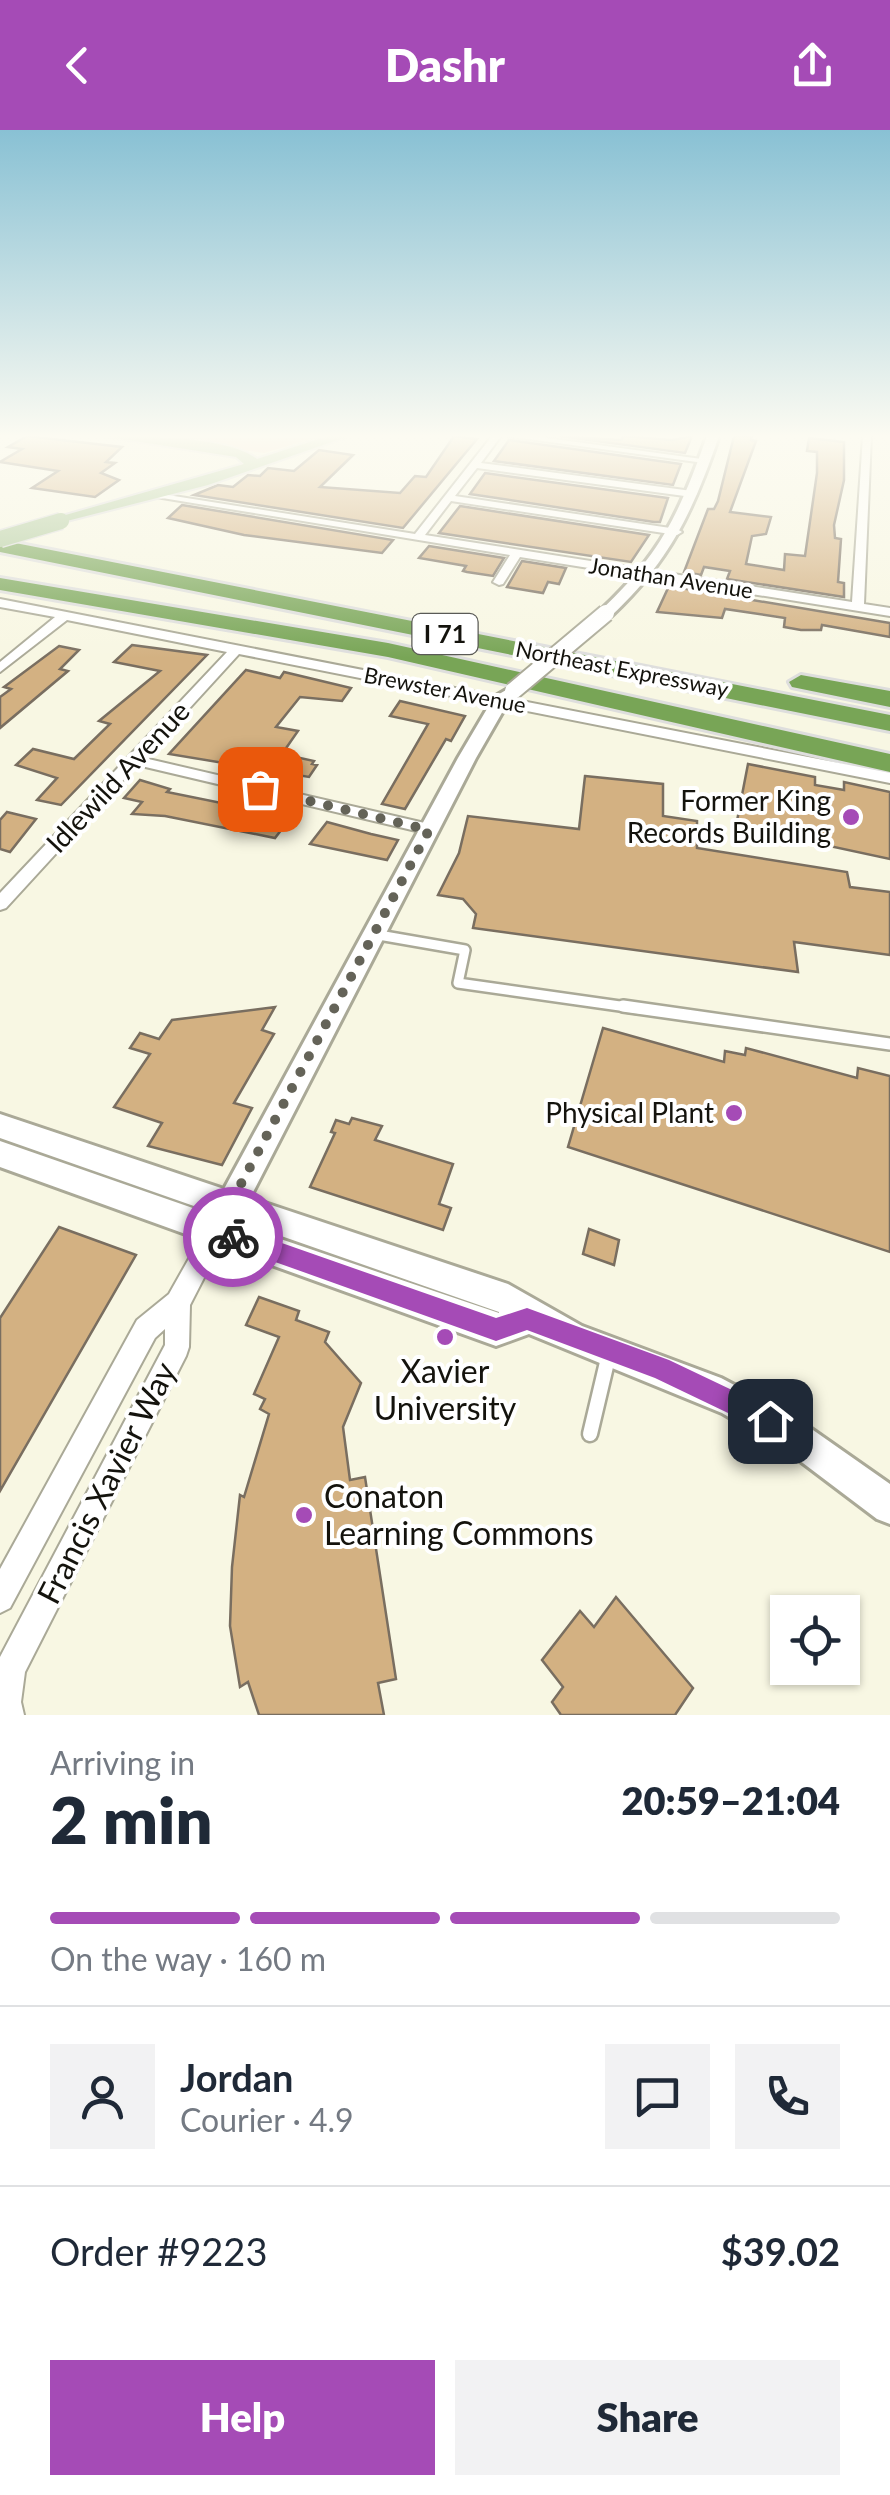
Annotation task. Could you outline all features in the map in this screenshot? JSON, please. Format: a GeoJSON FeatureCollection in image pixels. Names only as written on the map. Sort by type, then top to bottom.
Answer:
{"type":"FeatureCollection","features":[{"type":"Feature","properties":{"kind":"highway","name":"Northeast Expressway"},"geometry":{"type":"LineString","coordinates":[[4,533],[890,698]]}},
{"type":"Feature","properties":{"kind":"highway","name":"Northeast Expressway"},"geometry":{"type":"LineString","coordinates":[[4,533],[890,722]]}},
{"type":"Feature","properties":{"kind":"highway"},"geometry":{"type":"LineString","coordinates":[[0,584],[388,650],[890,763]]}},
{"type":"Feature","properties":{"kind":"main road"},"geometry":{"type":"LineString","coordinates":[[61,521],[94,510]]}},
{"type":"Feature","properties":{"kind":"main road"},"geometry":{"type":"LineString","coordinates":[[4,533],[103,510]]}},
{"type":"Feature","properties":{"kind":"street","name":"Jonathan Avenue"},"geometry":{"type":"LineString","coordinates":[[245,510],[890,612]]}},
{"type":"Feature","properties":{"kind":"street"},"geometry":{"type":"LineString","coordinates":[[418,537],[439,510]]}},
{"type":"Feature","properties":{"kind":"street"},"geometry":{"type":"LineString","coordinates":[[529,510],[677,532]]}},
{"type":"Feature","properties":{"kind":"street"},"geometry":{"type":"LineString","coordinates":[[216,1231],[429,830],[506,696],[648,574],[677,532],[686,510]]}},
{"type":"Feature","properties":{"kind":"street"},"geometry":{"type":"LineString","coordinates":[[858,607],[863,510]]}},
{"type":"Feature","properties":{"kind":"street"},"geometry":{"type":"LineString","coordinates":[[499,582],[517,553]]}},
{"type":"Feature","properties":{"kind":"street","name":"Brewster Avenue"},"geometry":{"type":"LineString","coordinates":[[0,604],[236,650],[506,696],[890,778]]}},
{"type":"Feature","properties":{"kind":"street"},"geometry":{"type":"LineString","coordinates":[[0,668],[64,616]]}},
{"type":"Feature","properties":{"kind":"street","name":"Idlewild Avenue"},"geometry":{"type":"LineString","coordinates":[[0,904],[236,650]]}},
{"type":"Feature","properties":{"kind":"street"},"geometry":{"type":"LineString","coordinates":[[135,760],[429,830]]}},
{"type":"Feature","properties":{"kind":"street"},"geometry":{"type":"LineString","coordinates":[[0,1126],[508,1300],[527,1319],[715,1392],[770,1421],[826,1456],[890,1506]]}},
{"type":"Feature","properties":{"kind":"street"},"geometry":{"type":"LineString","coordinates":[[0,1154],[496,1330],[527,1319]]}},
{"type":"Feature","properties":{"kind":"street","name":"Francis Xavier Way"},"geometry":{"type":"LineString","coordinates":[[0,1598],[146,1329],[178,1303],[216,1231]]}},
{"type":"Feature","properties":{"kind":"street","name":"Francis Xavier Way"},"geometry":{"type":"LineString","coordinates":[[8,1715],[5,1702],[10,1670],[177,1347],[178,1303]]}},
{"type":"Feature","properties":{"kind":"lane"},"geometry":{"type":"LineString","coordinates":[[373,934],[464,950],[458,983],[890,1044]]}},
{"type":"Feature","properties":{"kind":"lane"},"geometry":{"type":"LineString","coordinates":[[590,1434],[610,1350]]}},
{"type":"Feature","properties":{"kind":"building"},"geometry":{"type":"Polygon","coordinates":[[[177,510],[212,510],[393,540],[382,553],[244,535],[168,518],[177,510]]]}},
{"type":"Feature","properties":{"kind":"building"},"geometry":{"type":"Polygon","coordinates":[[[289,510],[418,510],[403,528],[289,510]]]}},
{"type":"Feature","properties":{"kind":"building"},"geometry":{"type":"Polygon","coordinates":[[[457,510],[486,510],[649,535],[631,562],[439,533],[457,510]]]}},
{"type":"Feature","properties":{"kind":"building"},"geometry":{"type":"Polygon","coordinates":[[[575,510],[664,510],[660,522],[575,510]]]}},
{"type":"Feature","properties":{"kind":"building"},"geometry":{"type":"Polygon","coordinates":[[[708,510],[771,517],[766,534],[752,536],[746,564],[784,570],[785,554],[805,556],[812,510],[837,510],[834,525],[835,538],[841,539],[838,582],[844,583],[844,597],[727,579],[730,571],[704,567],[701,575],[684,572],[708,510]]]}},
{"type":"Feature","properties":{"kind":"building"},"geometry":{"type":"Polygon","coordinates":[[[429,546],[504,558],[493,576],[467,572],[463,571],[466,566],[419,558],[429,546]]]}},
{"type":"Feature","properties":{"kind":"building"},"geometry":{"type":"Polygon","coordinates":[[[522,561],[566,568],[559,584],[548,582],[543,593],[507,587],[522,561]]]}},
{"type":"Feature","properties":{"kind":"building"},"geometry":{"type":"Polygon","coordinates":[[[669,586],[890,623],[890,637],[822,625],[821,630],[801,630],[784,627],[785,618],[725,609],[722,618],[657,612],[669,586]]]}},
{"type":"Feature","properties":{"kind":"building"},"geometry":{"type":"Polygon","coordinates":[[[132,645],[207,655],[61,805],[37,800],[57,778],[16,765],[33,749],[74,759],[110,724],[99,721],[160,671],[114,662],[132,645]]]}},
{"type":"Feature","properties":{"kind":"building"},"geometry":{"type":"Polygon","coordinates":[[[59,646],[79,650],[60,669],[68,671],[0,728],[0,697],[11,689],[4,687],[59,646]]]}},
{"type":"Feature","properties":{"kind":"building"},"geometry":{"type":"Polygon","coordinates":[[[246,670],[280,678],[284,672],[351,688],[342,701],[300,697],[276,727],[298,731],[282,754],[314,761],[312,764],[317,765],[309,777],[169,754],[246,670]]]}},
{"type":"Feature","properties":{"kind":"building"},"geometry":{"type":"Polygon","coordinates":[[[400,701],[465,716],[451,741],[446,739],[405,809],[382,804],[428,724],[390,716],[400,701]]]}},
{"type":"Feature","properties":{"kind":"building"},"geometry":{"type":"Polygon","coordinates":[[[748,764],[815,777],[815,785],[844,790],[844,782],[890,792],[890,859],[736,826],[748,764]]]}},
{"type":"Feature","properties":{"kind":"building"},"geometry":{"type":"Polygon","coordinates":[[[585,776],[663,784],[663,816],[697,821],[697,848],[847,872],[850,887],[890,892],[890,955],[794,942],[798,972],[473,928],[476,914],[463,899],[438,895],[459,853],[468,816],[579,829],[585,776]]]}},
{"type":"Feature","properties":{"kind":"building"},"geometry":{"type":"Polygon","coordinates":[[[140,780],[170,789],[167,792],[291,817],[275,838],[165,816],[132,814],[142,802],[124,798],[140,780]]]}},
{"type":"Feature","properties":{"kind":"building"},"geometry":{"type":"Polygon","coordinates":[[[7,812],[36,819],[10,852],[0,849],[0,820],[7,812]]]}},
{"type":"Feature","properties":{"kind":"building"},"geometry":{"type":"Polygon","coordinates":[[[327,822],[398,840],[387,860],[310,844],[327,822]]]}},
{"type":"Feature","properties":{"kind":"building"},"geometry":{"type":"Polygon","coordinates":[[[275,1007],[262,1030],[274,1034],[234,1103],[252,1108],[222,1165],[148,1146],[162,1123],[114,1107],[150,1054],[130,1048],[140,1033],[159,1039],[172,1020],[275,1007]]]}},
{"type":"Feature","properties":{"kind":"building","name":"Physical Plant"},"geometry":{"type":"Polygon","coordinates":[[[603,1028],[724,1062],[725,1051],[745,1055],[746,1048],[857,1078],[858,1068],[890,1076],[890,1252],[568,1147],[603,1028]]]}},
{"type":"Feature","properties":{"kind":"building"},"geometry":{"type":"Polygon","coordinates":[[[352,1118],[382,1126],[375,1140],[453,1164],[439,1204],[451,1208],[443,1230],[310,1187],[335,1133],[331,1132],[336,1120],[349,1124],[352,1118]]]}},
{"type":"Feature","properties":{"kind":"building"},"geometry":{"type":"Polygon","coordinates":[[[59,1227],[136,1255],[0,1491],[0,1318],[59,1227]]]}},
{"type":"Feature","properties":{"kind":"building"},"geometry":{"type":"Polygon","coordinates":[[[589,1229],[619,1240],[614,1265],[583,1254],[589,1229]]]}},
{"type":"Feature","properties":{"kind":"building","name":"Conaton Learning Commons"},"geometry":{"type":"Polygon","coordinates":[[[259,1297],[299,1311],[296,1320],[329,1332],[325,1342],[361,1383],[343,1427],[350,1480],[365,1477],[396,1679],[378,1683],[384,1715],[259,1715],[248,1682],[240,1687],[230,1626],[240,1495],[244,1497],[269,1414],[260,1409],[265,1399],[254,1394],[279,1337],[246,1325],[259,1297]]]}},
{"type":"Feature","properties":{"kind":"building"},"geometry":{"type":"Polygon","coordinates":[[[616,1597],[693,1688],[675,1715],[561,1715],[552,1702],[563,1687],[542,1660],[580,1611],[594,1627],[616,1597]]]}},
{"type":"Feature","properties":{"kind":"way so far"},"geometry":{"type":"LineString","coordinates":[[233,1237],[216,1231],[429,830],[260,789]]}},
{"type":"Feature","properties":{"kind":"place","name":"Former King Records Building"},"geometry":{"type":"Point","coordinates":[851,817]}},
{"type":"Feature","properties":{"kind":"place","name":"Physical Plant"},"geometry":{"type":"Point","coordinates":[734,1113]}},
{"type":"Feature","properties":{"kind":"place","name":"Xavier University"},"geometry":{"type":"Point","coordinates":[445,1337]}},
{"type":"Feature","properties":{"kind":"place","name":"Conaton Learning Commons"},"geometry":{"type":"Point","coordinates":[304,1515]}},
{"type":"Feature","properties":{"kind":"route"},"geometry":{"type":"LineString","coordinates":[[233,1237],[496,1330],[527,1319],[660,1368],[770,1421]]}}]}
